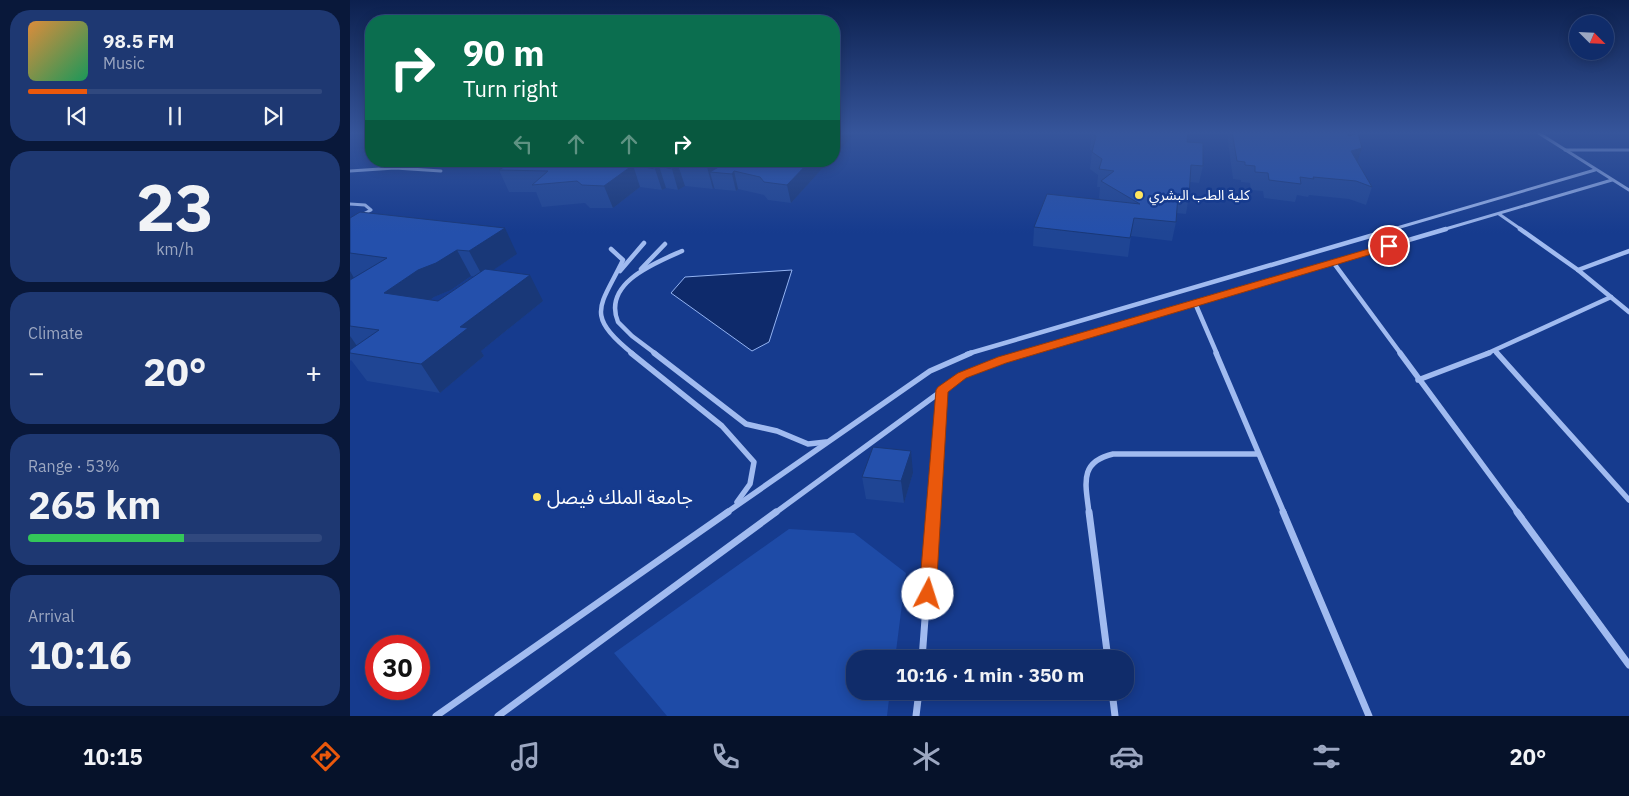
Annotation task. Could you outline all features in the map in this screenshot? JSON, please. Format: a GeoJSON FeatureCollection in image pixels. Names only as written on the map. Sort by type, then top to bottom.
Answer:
{"type":"FeatureCollection","features":[{"type":"Feature","properties":{"kind":"street"},"geometry":{"type":"LineString","coordinates":[[1588,165],[1629,190]]}},
{"type":"Feature","properties":{"kind":"street"},"geometry":{"type":"LineString","coordinates":[[350,172],[370,168],[402,167],[441,171]]}},
{"type":"Feature","properties":{"kind":"street"},"geometry":{"type":"LineString","coordinates":[[436,716],[930,371],[968,354],[1595,170]]}},
{"type":"Feature","properties":{"kind":"street"},"geometry":{"type":"LineString","coordinates":[[498,716],[962,376],[1002,360],[1612,180]]}},
{"type":"Feature","properties":{"kind":"street"},"geometry":{"type":"LineString","coordinates":[[350,204],[365,205],[371,210],[350,221]]}},
{"type":"Feature","properties":{"kind":"street"},"geometry":{"type":"LineString","coordinates":[[1499,214],[1578,270],[1629,312]]}},
{"type":"Feature","properties":{"kind":"street"},"geometry":{"type":"LineString","coordinates":[[644,243],[617,273],[602,295],[599,317],[610,333],[686,395],[742,446],[754,462],[750,484],[734,507]]}},
{"type":"Feature","properties":{"kind":"street"},"geometry":{"type":"LineString","coordinates":[[665,244],[623,286],[614,301],[617,321],[632,336],[746,424],[777,431],[808,444],[827,442]]}},
{"type":"Feature","properties":{"kind":"street"},"geometry":{"type":"LineString","coordinates":[[611,249],[623,260],[617,273]]}},
{"type":"Feature","properties":{"kind":"street"},"geometry":{"type":"LineString","coordinates":[[1578,270],[1629,251]]}},
{"type":"Feature","properties":{"kind":"street"},"geometry":{"type":"LineString","coordinates":[[638,273],[655,263],[682,252]]}},
{"type":"Feature","properties":{"kind":"street"},"geometry":{"type":"LineString","coordinates":[[1333,262],[1629,665]]}},
{"type":"Feature","properties":{"kind":"street"},"geometry":{"type":"LineString","coordinates":[[1418,380],[1495,351],[1611,297]]}},
{"type":"Feature","properties":{"kind":"street"},"geometry":{"type":"LineString","coordinates":[[1195,303],[1369,716]]}},
{"type":"Feature","properties":{"kind":"street"},"geometry":{"type":"LineString","coordinates":[[1495,351],[1629,500]]}},
{"type":"Feature","properties":{"kind":"street"},"geometry":{"type":"LineString","coordinates":[[923,650],[942,390]]}},
{"type":"Feature","properties":{"kind":"street"},"geometry":{"type":"LineString","coordinates":[[1107,650],[1085,478],[1090,465],[1098,457],[1113,454],[1258,454]]}},
{"type":"Feature","properties":{"kind":"street"},"geometry":{"type":"LineString","coordinates":[[916,716],[918,700]]}},
{"type":"Feature","properties":{"kind":"street"},"geometry":{"type":"LineString","coordinates":[[1113,700],[1115,716]]}},
{"type":"Feature","properties":{"kind":"shaded area"},"geometry":{"type":"Polygon","coordinates":[[[792,270],[769,342],[752,351],[671,293],[685,277],[792,270]]]}},
{"type":"Feature","properties":{"kind":"shaded area"},"geometry":{"type":"Polygon","coordinates":[[[789,529],[854,533],[906,573],[896,650],[846,650],[846,700],[889,700],[887,716],[667,716],[614,653],[789,529]]]}},
{"type":"Feature","properties":{"kind":"building"},"geometry":{"type":"Polygon","coordinates":[[[1100,165],[1191,165],[1189,196],[1178,195],[1176,222],[1134,218],[1130,238],[1034,227],[1047,194],[1140,204],[1101,181],[1114,171],[1099,169],[1100,165]]]}},
{"type":"Feature","properties":{"kind":"building"},"geometry":{"type":"Polygon","coordinates":[[[1249,165],[1359,165],[1372,187],[1356,181],[1313,177],[1314,179],[1300,177],[1301,184],[1269,180],[1268,173],[1255,172],[1255,166],[1249,165]]]}},
{"type":"Feature","properties":{"kind":"building"},"geometry":{"type":"Polygon","coordinates":[[[504,167],[630,167],[604,186],[582,185],[577,181],[532,185],[548,171],[499,170],[504,167]]]}},
{"type":"Feature","properties":{"kind":"building"},"geometry":{"type":"Polygon","coordinates":[[[719,167],[804,167],[787,185],[764,182],[760,177],[734,171],[732,174],[710,172],[719,167]]]}},
{"type":"Feature","properties":{"kind":"building"},"geometry":{"type":"Polygon","coordinates":[[[360,212],[505,228],[469,251],[457,250],[436,263],[418,270],[384,293],[438,301],[485,269],[530,275],[460,327],[468,328],[421,364],[350,353],[350,350],[379,330],[350,326],[350,280],[387,258],[350,253],[350,218],[360,212]]]}},
{"type":"Feature","properties":{"kind":"building"},"geometry":{"type":"Polygon","coordinates":[[[873,447],[911,451],[901,481],[862,477],[873,447]]]}},
{"type":"Feature","properties":{"kind":"place","name":"كلية الطب البشري"},"geometry":{"type":"Point","coordinates":[1139,195]}},
{"type":"Feature","properties":{"kind":"place","name":"جامعة الملك فيصل"},"geometry":{"type":"Point","coordinates":[537,497]}},
{"type":"Feature","properties":{"kind":"route"},"geometry":{"type":"LineString","coordinates":[[928,594],[942,390],[962,376],[1002,360],[1389,246]]}}]}
